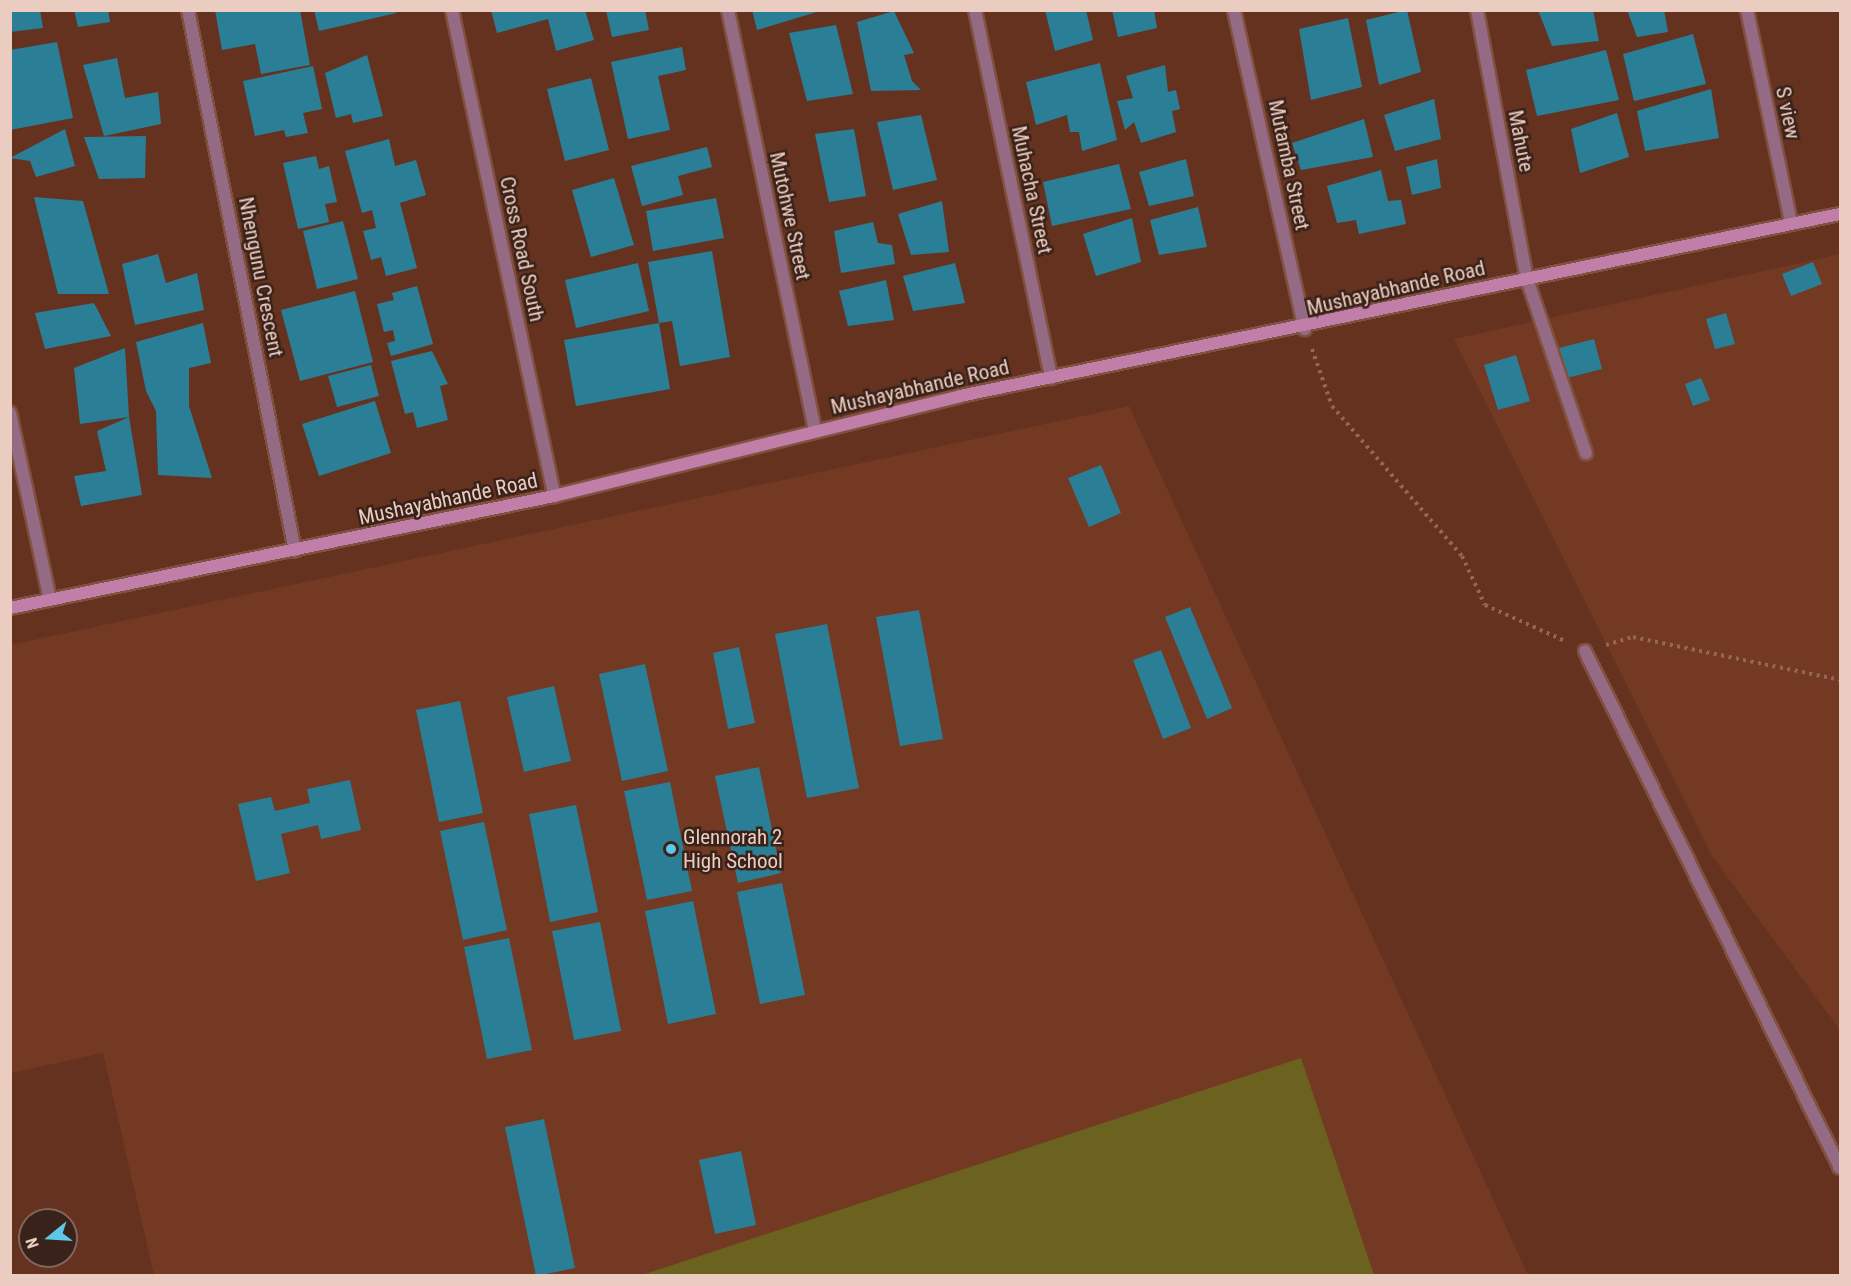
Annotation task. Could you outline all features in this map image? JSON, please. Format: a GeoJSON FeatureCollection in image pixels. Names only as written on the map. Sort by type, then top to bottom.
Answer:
{"type":"FeatureCollection","features":[{"type":"Feature","properties":{"kind":"street","name":"Nhengunu Crescent"},"geometry":{"type":"LineString","coordinates":[[188,10],[295,551]]}},
{"type":"Feature","properties":{"kind":"street","name":"Cross Road South"},"geometry":{"type":"LineString","coordinates":[[452,10],[554,496]]}},
{"type":"Feature","properties":{"kind":"street","name":"Mutohwe Street"},"geometry":{"type":"LineString","coordinates":[[728,10],[815,430]]}},
{"type":"Feature","properties":{"kind":"street","name":"Muhacha Street"},"geometry":{"type":"LineString","coordinates":[[975,10],[1052,378]]}},
{"type":"Feature","properties":{"kind":"street","name":"Mutamba Street"},"geometry":{"type":"LineString","coordinates":[[1234,10],[1305,329]]}},
{"type":"Feature","properties":{"kind":"street","name":"Mahute"},"geometry":{"type":"LineString","coordinates":[[1477,10],[1527,279],[1586,453]]}},
{"type":"Feature","properties":{"kind":"street","name":"S view"},"geometry":{"type":"LineString","coordinates":[[1747,10],[1791,223]]}},
{"type":"Feature","properties":{"kind":"street","name":"Mushayabhande Road"},"geometry":{"type":"LineString","coordinates":[[10,608],[554,496],[815,430],[1052,378],[1305,329],[1527,279],[1840,214]]}},
{"type":"Feature","properties":{"kind":"street"},"geometry":{"type":"LineString","coordinates":[[10,413],[50,600]]}},
{"type":"Feature","properties":{"kind":"street"},"geometry":{"type":"LineString","coordinates":[[1585,651],[1840,1167]]}},
{"type":"Feature","properties":{"kind":"path"},"geometry":{"type":"LineString","coordinates":[[1305,329],[1332,406],[1462,556],[1485,605],[1585,651],[1634,638],[1840,680]]}},
{"type":"Feature","properties":{"kind":"shaded area"},"geometry":{"type":"Polygon","coordinates":[[[1840,254],[1840,1030],[1712,856],[1454,339],[1840,254]]]}},
{"type":"Feature","properties":{"kind":"shaded area","name":"Glennorah 2 High School"},"geometry":{"type":"Polygon","coordinates":[[[1129,406],[1528,1275],[154,1275],[103,1053],[11,1073],[10,645],[1129,406]]]}},
{"type":"Feature","properties":{"kind":"shaded area"},"geometry":{"type":"Polygon","coordinates":[[[1301,1058],[1374,1275],[642,1275],[1301,1058]]]}},
{"type":"Feature","properties":{"kind":"building"},"geometry":{"type":"Polygon","coordinates":[[[10,10],[40,10],[43,28],[10,32],[10,10]]]}},
{"type":"Feature","properties":{"kind":"building"},"geometry":{"type":"Polygon","coordinates":[[[74,10],[108,10],[110,22],[78,27],[74,10]]]}},
{"type":"Feature","properties":{"kind":"building"},"geometry":{"type":"Polygon","coordinates":[[[215,10],[300,10],[310,65],[261,74],[255,44],[222,50],[215,10]]]}},
{"type":"Feature","properties":{"kind":"building"},"geometry":{"type":"Polygon","coordinates":[[[314,10],[396,10],[396,13],[319,31],[314,10]]]}},
{"type":"Feature","properties":{"kind":"building"},"geometry":{"type":"Polygon","coordinates":[[[491,10],[585,10],[594,40],[556,51],[548,19],[497,33],[491,10]]]}},
{"type":"Feature","properties":{"kind":"building"},"geometry":{"type":"Polygon","coordinates":[[[606,10],[645,10],[649,30],[612,37],[606,10]]]}},
{"type":"Feature","properties":{"kind":"building"},"geometry":{"type":"Polygon","coordinates":[[[752,10],[820,10],[820,11],[757,30],[752,10]]]}},
{"type":"Feature","properties":{"kind":"building"},"geometry":{"type":"Polygon","coordinates":[[[1045,10],[1086,10],[1093,40],[1055,51],[1045,10]]]}},
{"type":"Feature","properties":{"kind":"building"},"geometry":{"type":"Polygon","coordinates":[[[1112,10],[1154,10],[1157,28],[1118,37],[1112,10]]]}},
{"type":"Feature","properties":{"kind":"building"},"geometry":{"type":"Polygon","coordinates":[[[1407,10],[1421,72],[1379,85],[1366,20],[1407,10]]]}},
{"type":"Feature","properties":{"kind":"building"},"geometry":{"type":"Polygon","coordinates":[[[1538,10],[1593,10],[1599,41],[1552,46],[1538,10]]]}},
{"type":"Feature","properties":{"kind":"building"},"geometry":{"type":"Polygon","coordinates":[[[1627,10],[1664,10],[1668,32],[1637,37],[1627,10]]]}},
{"type":"Feature","properties":{"kind":"building"},"geometry":{"type":"Polygon","coordinates":[[[894,11],[914,53],[904,55],[912,81],[921,90],[871,91],[857,22],[894,11]]]}},
{"type":"Feature","properties":{"kind":"building"},"geometry":{"type":"Polygon","coordinates":[[[1348,18],[1362,87],[1311,100],[1299,29],[1348,18]]]}},
{"type":"Feature","properties":{"kind":"building"},"geometry":{"type":"Polygon","coordinates":[[[836,25],[853,94],[807,101],[789,33],[836,25]]]}},
{"type":"Feature","properties":{"kind":"building"},"geometry":{"type":"Polygon","coordinates":[[[1693,34],[1706,84],[1634,101],[1623,54],[1693,34]]]}},
{"type":"Feature","properties":{"kind":"building"},"geometry":{"type":"Polygon","coordinates":[[[57,42],[73,118],[10,130],[10,50],[57,42]]]}},
{"type":"Feature","properties":{"kind":"building"},"geometry":{"type":"Polygon","coordinates":[[[682,47],[686,70],[658,76],[670,130],[628,139],[611,62],[682,47]]]}},
{"type":"Feature","properties":{"kind":"building"},"geometry":{"type":"Polygon","coordinates":[[[1606,50],[1619,100],[1537,116],[1526,70],[1606,50]]]}},
{"type":"Feature","properties":{"kind":"building"},"geometry":{"type":"Polygon","coordinates":[[[367,55],[383,116],[353,123],[351,114],[336,118],[325,73],[367,55]]]}},
{"type":"Feature","properties":{"kind":"building"},"geometry":{"type":"Polygon","coordinates":[[[117,58],[125,98],[158,92],[161,124],[104,136],[83,65],[117,58]]]}},
{"type":"Feature","properties":{"kind":"building"},"geometry":{"type":"Polygon","coordinates":[[[1100,63],[1117,140],[1082,151],[1079,132],[1070,132],[1067,115],[1036,125],[1026,82],[1100,63]]]}},
{"type":"Feature","properties":{"kind":"building"},"geometry":{"type":"Polygon","coordinates":[[[1165,65],[1168,92],[1176,90],[1180,109],[1172,111],[1176,132],[1141,143],[1134,122],[1125,130],[1117,101],[1133,98],[1126,76],[1165,65]]]}},
{"type":"Feature","properties":{"kind":"building"},"geometry":{"type":"Polygon","coordinates":[[[313,66],[322,109],[303,113],[308,133],[286,137],[284,130],[255,136],[243,81],[313,66]]]}},
{"type":"Feature","properties":{"kind":"building"},"geometry":{"type":"Polygon","coordinates":[[[591,78],[609,150],[565,161],[547,89],[591,78]]]}},
{"type":"Feature","properties":{"kind":"building"},"geometry":{"type":"Polygon","coordinates":[[[1711,89],[1719,138],[1645,151],[1637,111],[1711,89]]]}},
{"type":"Feature","properties":{"kind":"building"},"geometry":{"type":"Polygon","coordinates":[[[1434,99],[1441,139],[1395,151],[1384,115],[1434,99]]]}},
{"type":"Feature","properties":{"kind":"building"},"geometry":{"type":"Polygon","coordinates":[[[1617,113],[1629,157],[1580,173],[1571,129],[1617,113]]]}},
{"type":"Feature","properties":{"kind":"building"},"geometry":{"type":"Polygon","coordinates":[[[921,115],[937,180],[893,190],[877,122],[921,115]]]}},
{"type":"Feature","properties":{"kind":"building"},"geometry":{"type":"Polygon","coordinates":[[[1364,119],[1373,157],[1301,170],[1292,143],[1364,119]]]}},
{"type":"Feature","properties":{"kind":"building"},"geometry":{"type":"Polygon","coordinates":[[[65,129],[75,166],[36,177],[30,161],[10,158],[65,129]]]}},
{"type":"Feature","properties":{"kind":"building"},"geometry":{"type":"Polygon","coordinates":[[[854,129],[866,196],[829,202],[815,134],[854,129]]]}},
{"type":"Feature","properties":{"kind":"building"},"geometry":{"type":"Polygon","coordinates":[[[146,136],[145,178],[99,179],[84,137],[146,136]]]}},
{"type":"Feature","properties":{"kind":"building"},"geometry":{"type":"Polygon","coordinates":[[[389,139],[395,166],[416,160],[426,195],[400,203],[417,268],[386,276],[381,257],[371,260],[363,231],[376,228],[372,210],[362,213],[345,151],[389,139]]]}},
{"type":"Feature","properties":{"kind":"building"},"geometry":{"type":"Polygon","coordinates":[[[707,147],[712,167],[678,176],[683,195],[642,206],[631,166],[707,147]]]}},
{"type":"Feature","properties":{"kind":"building"},"geometry":{"type":"Polygon","coordinates":[[[316,156],[319,169],[329,166],[337,202],[325,204],[329,222],[298,229],[283,163],[316,156]]]}},
{"type":"Feature","properties":{"kind":"building"},"geometry":{"type":"Polygon","coordinates":[[[1186,159],[1194,196],[1149,206],[1139,172],[1186,159]]]}},
{"type":"Feature","properties":{"kind":"building"},"geometry":{"type":"Polygon","coordinates":[[[1437,159],[1441,188],[1412,195],[1406,167],[1437,159]]]}},
{"type":"Feature","properties":{"kind":"building"},"geometry":{"type":"Polygon","coordinates":[[[1119,164],[1131,209],[1052,226],[1043,182],[1119,164]]]}},
{"type":"Feature","properties":{"kind":"building"},"geometry":{"type":"Polygon","coordinates":[[[1381,170],[1388,201],[1401,200],[1406,224],[1359,234],[1356,220],[1337,223],[1327,186],[1381,170]]]}},
{"type":"Feature","properties":{"kind":"building"},"geometry":{"type":"Polygon","coordinates":[[[614,178],[634,245],[591,257],[572,190],[614,178]]]}},
{"type":"Feature","properties":{"kind":"building"},"geometry":{"type":"Polygon","coordinates":[[[34,197],[83,201],[109,294],[58,294],[34,197]]]}},
{"type":"Feature","properties":{"kind":"building"},"geometry":{"type":"Polygon","coordinates":[[[716,198],[724,238],[653,251],[646,211],[716,198]]]}},
{"type":"Feature","properties":{"kind":"building"},"geometry":{"type":"Polygon","coordinates":[[[942,201],[949,252],[911,255],[898,214],[942,201]]]}},
{"type":"Feature","properties":{"kind":"building"},"geometry":{"type":"Polygon","coordinates":[[[1198,207],[1207,247],[1159,255],[1150,220],[1198,207]]]}},
{"type":"Feature","properties":{"kind":"building"},"geometry":{"type":"Polygon","coordinates":[[[1132,218],[1141,262],[1096,276],[1083,234],[1132,218]]]}},
{"type":"Feature","properties":{"kind":"building"},"geometry":{"type":"Polygon","coordinates":[[[343,221],[358,279],[317,289],[303,231],[343,221]]]}},
{"type":"Feature","properties":{"kind":"building"},"geometry":{"type":"Polygon","coordinates":[[[873,222],[878,243],[892,245],[895,264],[841,273],[834,231],[873,222]]]}},
{"type":"Feature","properties":{"kind":"building"},"geometry":{"type":"Polygon","coordinates":[[[712,251],[730,357],[680,366],[672,321],[659,323],[648,262],[712,251]]]}},
{"type":"Feature","properties":{"kind":"building"},"geometry":{"type":"Polygon","coordinates":[[[158,254],[166,283],[197,273],[204,310],[135,325],[122,264],[158,254]]]}},
{"type":"Feature","properties":{"kind":"building"},"geometry":{"type":"Polygon","coordinates":[[[1813,262],[1822,284],[1791,296],[1782,274],[1813,262]]]}},
{"type":"Feature","properties":{"kind":"building"},"geometry":{"type":"Polygon","coordinates":[[[638,263],[649,311],[576,328],[565,280],[638,263]]]}},
{"type":"Feature","properties":{"kind":"building"},"geometry":{"type":"Polygon","coordinates":[[[955,263],[965,303],[913,311],[903,276],[955,263]]]}},
{"type":"Feature","properties":{"kind":"building"},"geometry":{"type":"Polygon","coordinates":[[[886,280],[894,320],[848,326],[839,291],[886,280]]]}},
{"type":"Feature","properties":{"kind":"building"},"geometry":{"type":"Polygon","coordinates":[[[417,286],[433,344],[391,356],[387,343],[395,341],[393,330],[384,332],[377,304],[394,300],[392,293],[417,286]]]}},
{"type":"Feature","properties":{"kind":"building"},"geometry":{"type":"Polygon","coordinates":[[[355,291],[373,362],[300,381],[281,310],[355,291]]]}},
{"type":"Feature","properties":{"kind":"building"},"geometry":{"type":"Polygon","coordinates":[[[94,303],[111,336],[45,349],[35,313],[94,303]]]}},
{"type":"Feature","properties":{"kind":"building"},"geometry":{"type":"Polygon","coordinates":[[[1726,313],[1735,344],[1715,349],[1706,319],[1726,313]]]}},
{"type":"Feature","properties":{"kind":"building"},"geometry":{"type":"Polygon","coordinates":[[[203,323],[211,363],[189,368],[189,406],[212,478],[158,475],[156,411],[146,391],[136,342],[203,323]]]}},
{"type":"Feature","properties":{"kind":"building"},"geometry":{"type":"Polygon","coordinates":[[[659,323],[670,389],[576,406],[564,340],[659,323]]]}},
{"type":"Feature","properties":{"kind":"building"},"geometry":{"type":"Polygon","coordinates":[[[1594,339],[1602,369],[1567,378],[1559,348],[1594,339]]]}},
{"type":"Feature","properties":{"kind":"building"},"geometry":{"type":"Polygon","coordinates":[[[125,348],[129,417],[80,424],[74,368],[125,348]]]}},
{"type":"Feature","properties":{"kind":"building"},"geometry":{"type":"Polygon","coordinates":[[[432,351],[448,384],[440,386],[448,420],[417,428],[413,412],[405,414],[391,361],[432,351]]]}},
{"type":"Feature","properties":{"kind":"building"},"geometry":{"type":"Polygon","coordinates":[[[1516,355],[1530,401],[1498,410],[1484,365],[1516,355]]]}},
{"type":"Feature","properties":{"kind":"building"},"geometry":{"type":"Polygon","coordinates":[[[371,365],[379,396],[337,407],[328,376],[371,365]]]}},
{"type":"Feature","properties":{"kind":"building"},"geometry":{"type":"Polygon","coordinates":[[[1701,378],[1710,400],[1693,406],[1685,384],[1701,378]]]}},
{"type":"Feature","properties":{"kind":"building"},"geometry":{"type":"Polygon","coordinates":[[[375,401],[391,453],[319,476],[302,424],[375,401]]]}},
{"type":"Feature","properties":{"kind":"building"},"geometry":{"type":"Polygon","coordinates":[[[129,417],[142,495],[81,506],[74,476],[106,471],[97,431],[129,417]]]}},
{"type":"Feature","properties":{"kind":"building"},"geometry":{"type":"Polygon","coordinates":[[[1101,465],[1121,513],[1089,527],[1068,478],[1101,465]]]}},
{"type":"Feature","properties":{"kind":"building"},"geometry":{"type":"Polygon","coordinates":[[[1190,607],[1232,708],[1207,719],[1165,617],[1190,607]]]}},
{"type":"Feature","properties":{"kind":"building"},"geometry":{"type":"Polygon","coordinates":[[[919,610],[943,739],[900,746],[876,617],[919,610]]]}},
{"type":"Feature","properties":{"kind":"building"},"geometry":{"type":"Polygon","coordinates":[[[827,624],[859,788],[807,798],[775,634],[827,624]]]}},
{"type":"Feature","properties":{"kind":"building"},"geometry":{"type":"Polygon","coordinates":[[[739,647],[755,723],[728,729],[713,653],[739,647]]]}},
{"type":"Feature","properties":{"kind":"building"},"geometry":{"type":"Polygon","coordinates":[[[1161,650],[1191,728],[1163,739],[1133,660],[1161,650]]]}},
{"type":"Feature","properties":{"kind":"building"},"geometry":{"type":"Polygon","coordinates":[[[645,664],[668,771],[622,781],[599,674],[645,664]]]}},
{"type":"Feature","properties":{"kind":"building"},"geometry":{"type":"Polygon","coordinates":[[[554,686],[571,761],[524,772],[507,697],[554,686]]]}},
{"type":"Feature","properties":{"kind":"building"},"geometry":{"type":"Polygon","coordinates":[[[460,701],[483,813],[439,822],[416,710],[460,701]]]}},
{"type":"Feature","properties":{"kind":"building"},"geometry":{"type":"Polygon","coordinates":[[[759,767],[781,873],[738,883],[715,776],[759,767]]]}},
{"type":"Feature","properties":{"kind":"building"},"geometry":{"type":"Polygon","coordinates":[[[350,780],[361,830],[321,839],[318,825],[281,834],[290,873],[256,881],[238,804],[271,797],[275,811],[310,803],[307,789],[350,780]]]}},
{"type":"Feature","properties":{"kind":"building"},"geometry":{"type":"Polygon","coordinates":[[[670,782],[692,891],[647,900],[624,791],[670,782]]]}},
{"type":"Feature","properties":{"kind":"building"},"geometry":{"type":"Polygon","coordinates":[[[576,805],[598,912],[550,922],[529,814],[576,805]]]}},
{"type":"Feature","properties":{"kind":"building"},"geometry":{"type":"Polygon","coordinates":[[[484,822],[507,930],[463,940],[440,831],[484,822]]]}},
{"type":"Feature","properties":{"kind":"building"},"geometry":{"type":"Polygon","coordinates":[[[782,883],[805,995],[760,1004],[737,892],[782,883]]]}},
{"type":"Feature","properties":{"kind":"building"},"geometry":{"type":"Polygon","coordinates":[[[693,901],[716,1014],[668,1024],[645,911],[693,901]]]}},
{"type":"Feature","properties":{"kind":"building"},"geometry":{"type":"Polygon","coordinates":[[[600,922],[621,1031],[574,1040],[552,931],[600,922]]]}},
{"type":"Feature","properties":{"kind":"building"},"geometry":{"type":"Polygon","coordinates":[[[509,938],[532,1050],[487,1059],[464,947],[509,938]]]}},
{"type":"Feature","properties":{"kind":"building"},"geometry":{"type":"Polygon","coordinates":[[[544,1119],[575,1268],[536,1276],[505,1127],[544,1119]]]}},
{"type":"Feature","properties":{"kind":"building"},"geometry":{"type":"Polygon","coordinates":[[[741,1151],[756,1225],[715,1234],[699,1160],[741,1151]]]}},
{"type":"Feature","properties":{"kind":"place","name":"Glennorah 2 High School"},"geometry":{"type":"Point","coordinates":[671,849]}}]}
